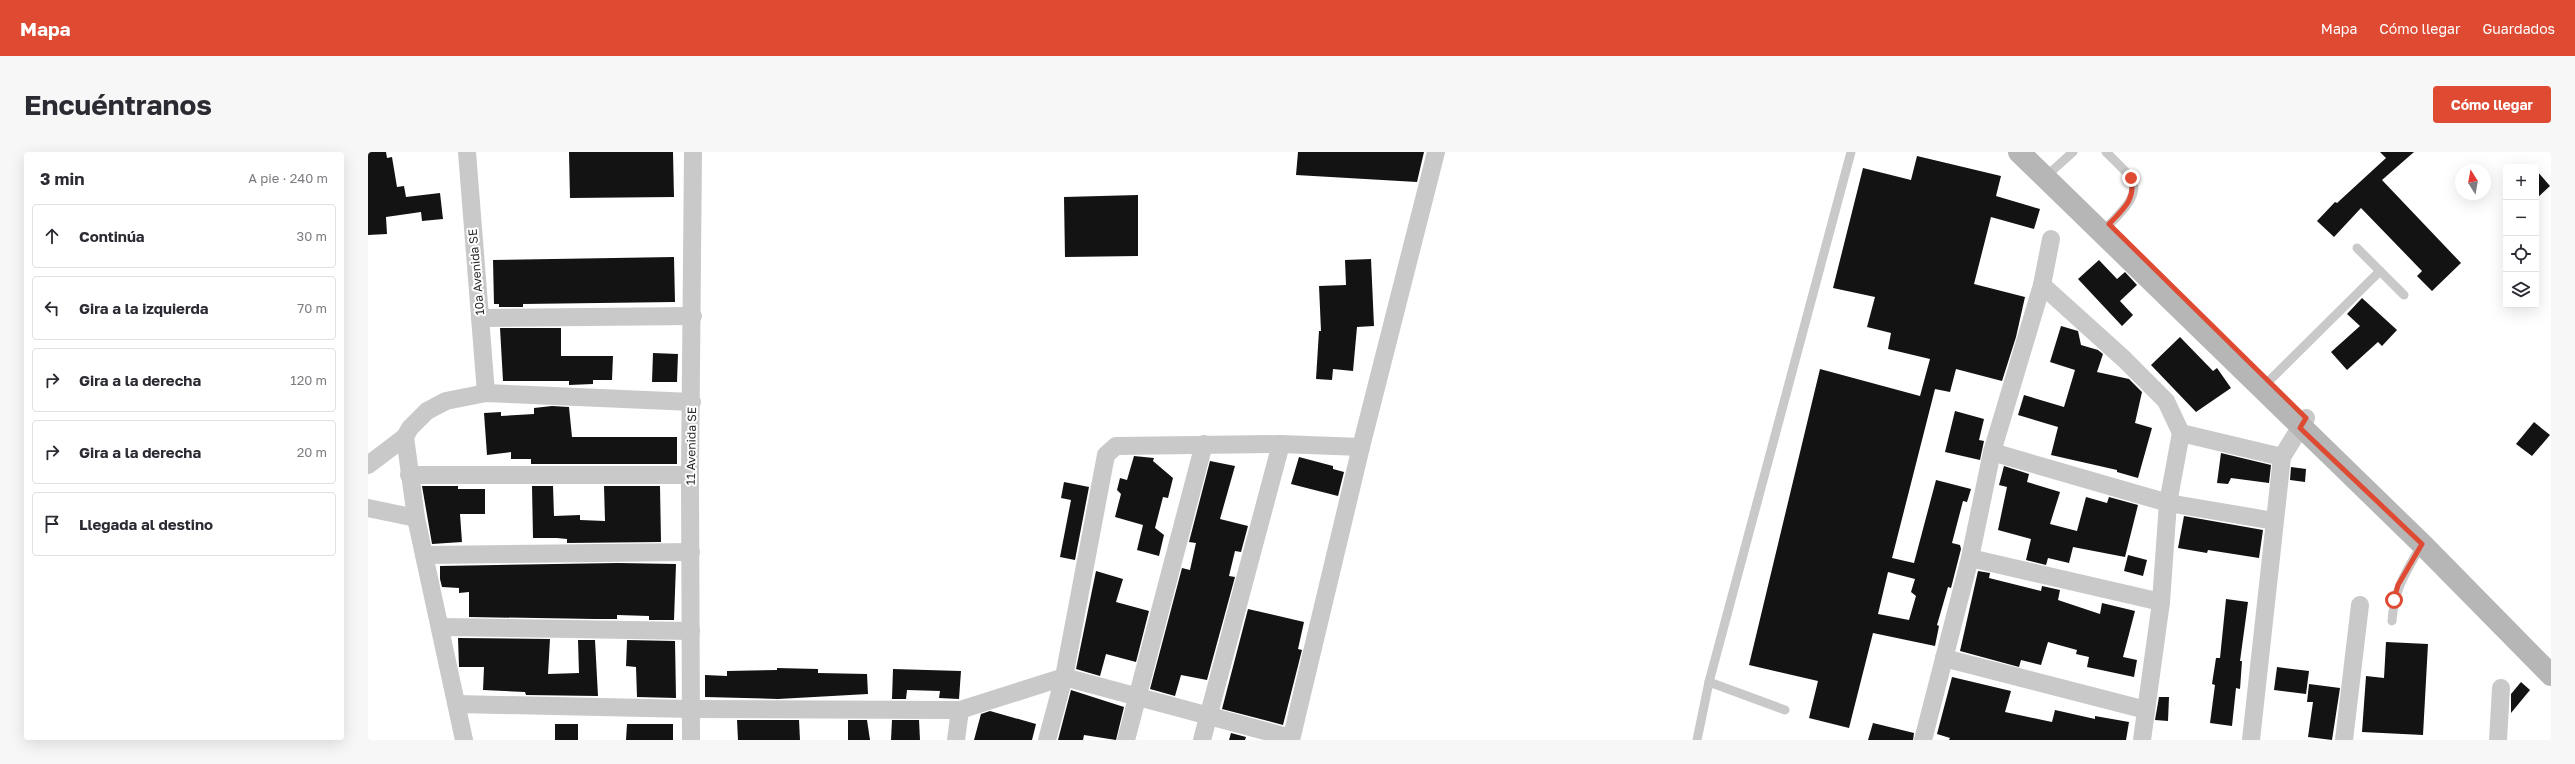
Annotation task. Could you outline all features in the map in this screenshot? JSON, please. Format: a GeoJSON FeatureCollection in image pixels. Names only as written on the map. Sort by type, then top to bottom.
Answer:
{"type":"FeatureCollection","features":[{"type":"Feature","properties":{"kind":"main road"},"geometry":{"type":"LineString","coordinates":[[2019,152],[2105,228],[2269,381],[2303,423],[2551,656]]}},
{"type":"Feature","properties":{"kind":"main road"},"geometry":{"type":"LineString","coordinates":[[2035,152],[2105,228],[2303,423],[2551,675]]}},
{"type":"Feature","properties":{"kind":"street","name":"10a Avenida SE"},"geometry":{"type":"LineString","coordinates":[[467,152],[486,392]]}},
{"type":"Feature","properties":{"kind":"street","name":"11 Avenida SE"},"geometry":{"type":"LineString","coordinates":[[691,740],[690,475],[693,316],[693,152]]}},
{"type":"Feature","properties":{"kind":"street"},"geometry":{"type":"LineString","coordinates":[[457,704],[691,709],[960,710],[1064,677],[1291,739],[1361,447],[1436,152]]}},
{"type":"Feature","properties":{"kind":"street"},"geometry":{"type":"LineString","coordinates":[[1923,740],[1970,558],[1992,452],[2042,285],[2051,239]]}},
{"type":"Feature","properties":{"kind":"street"},"geometry":{"type":"LineString","coordinates":[[2042,285],[2124,359],[2166,401],[2181,433],[2168,503],[2161,602],[2142,740]]}},
{"type":"Feature","properties":{"kind":"street"},"geometry":{"type":"LineString","coordinates":[[480,318],[693,316]]}},
{"type":"Feature","properties":{"kind":"street"},"geometry":{"type":"LineString","coordinates":[[368,465],[405,438],[410,428],[427,411],[446,401],[486,392],[692,402]]}},
{"type":"Feature","properties":{"kind":"street"},"geometry":{"type":"LineString","coordinates":[[2251,740],[2282,457],[2303,423]]}},
{"type":"Feature","properties":{"kind":"street"},"geometry":{"type":"LineString","coordinates":[[2181,433],[2282,457]]}},
{"type":"Feature","properties":{"kind":"street"},"geometry":{"type":"LineString","coordinates":[[405,438],[416,518],[464,740]]}},
{"type":"Feature","properties":{"kind":"street"},"geometry":{"type":"LineString","coordinates":[[1126,740],[1204,444]]}},
{"type":"Feature","properties":{"kind":"street"},"geometry":{"type":"LineString","coordinates":[[1047,740],[1064,677],[1106,455],[1116,446],[1281,444],[1361,447]]}},
{"type":"Feature","properties":{"kind":"street"},"geometry":{"type":"LineString","coordinates":[[1202,740],[1281,444]]}},
{"type":"Feature","properties":{"kind":"street"},"geometry":{"type":"LineString","coordinates":[[1992,452],[2168,503],[2274,521]]}},
{"type":"Feature","properties":{"kind":"street"},"geometry":{"type":"LineString","coordinates":[[409,475],[690,475]]}},
{"type":"Feature","properties":{"kind":"street"},"geometry":{"type":"LineString","coordinates":[[368,508],[416,518]]}},
{"type":"Feature","properties":{"kind":"street"},"geometry":{"type":"LineString","coordinates":[[424,554],[691,552]]}},
{"type":"Feature","properties":{"kind":"street"},"geometry":{"type":"LineString","coordinates":[[1970,558],[2161,602]]}},
{"type":"Feature","properties":{"kind":"street"},"geometry":{"type":"LineString","coordinates":[[2344,740],[2360,604]]}},
{"type":"Feature","properties":{"kind":"street"},"geometry":{"type":"LineString","coordinates":[[440,627],[691,631]]}},
{"type":"Feature","properties":{"kind":"street"},"geometry":{"type":"LineString","coordinates":[[1944,658],[2146,710]]}},
{"type":"Feature","properties":{"kind":"street"},"geometry":{"type":"LineString","coordinates":[[2498,740],[2501,688]]}},
{"type":"Feature","properties":{"kind":"street"},"geometry":{"type":"LineString","coordinates":[[956,740],[960,710]]}},
{"type":"Feature","properties":{"kind":"lane"},"geometry":{"type":"LineString","coordinates":[[1697,740],[1709,682],[1851,152]]}},
{"type":"Feature","properties":{"kind":"lane"},"geometry":{"type":"LineString","coordinates":[[2053,170],[2074,152]]}},
{"type":"Feature","properties":{"kind":"lane"},"geometry":{"type":"LineString","coordinates":[[2105,228],[2130,201],[2134,190],[2131,178],[2106,152]]}},
{"type":"Feature","properties":{"kind":"lane"},"geometry":{"type":"LineString","coordinates":[[2357,248],[2404,296]]}},
{"type":"Feature","properties":{"kind":"lane"},"geometry":{"type":"LineString","coordinates":[[2269,381],[2380,271]]}},
{"type":"Feature","properties":{"kind":"lane"},"geometry":{"type":"LineString","coordinates":[[2392,621],[2394,600],[2398,585],[2422,544]]}},
{"type":"Feature","properties":{"kind":"lane"},"geometry":{"type":"LineString","coordinates":[[1709,682],[1785,710]]}},
{"type":"Feature","properties":{"kind":"building"},"geometry":{"type":"Polygon","coordinates":[[[368,152],[386,152],[387,158],[392,157],[397,187],[404,186],[406,197],[440,193],[443,219],[422,221],[421,212],[386,217],[387,234],[368,235],[368,152]]]}},
{"type":"Feature","properties":{"kind":"building"},"geometry":{"type":"Polygon","coordinates":[[[569,152],[673,152],[674,197],[570,198],[569,152]]]}},
{"type":"Feature","properties":{"kind":"building"},"geometry":{"type":"Polygon","coordinates":[[[1298,152],[1424,152],[1417,182],[1296,175],[1298,152]]]}},
{"type":"Feature","properties":{"kind":"building"},"geometry":{"type":"Polygon","coordinates":[[[2380,152],[2414,152],[2382,180],[2461,263],[2432,291],[2417,276],[2422,271],[2361,208],[2334,237],[2317,221],[2335,202],[2337,203],[2386,158],[2380,152]]]}},
{"type":"Feature","properties":{"kind":"building"},"geometry":{"type":"Polygon","coordinates":[[[1917,156],[2001,176],[1996,196],[2040,209],[2034,229],[1991,217],[1974,284],[2025,297],[2016,337],[2002,381],[1956,369],[1950,392],[1935,389],[1892,558],[1914,563],[1936,480],[1971,489],[1967,502],[1963,501],[1952,543],[1960,545],[1961,549],[1951,588],[1948,587],[1937,625],[1939,626],[1935,646],[1873,633],[1849,728],[1809,718],[1818,681],[1749,665],[1820,369],[1920,396],[1930,359],[1888,349],[1891,333],[1867,327],[1875,297],[1833,288],[1863,168],[1911,180],[1917,156]],[[1888,572],[1878,614],[1909,620],[1916,596],[1911,592],[1915,579],[1888,572]]]}},
{"type":"Feature","properties":{"kind":"building"},"geometry":{"type":"Polygon","coordinates":[[[2539,173],[2550,186],[2539,196],[2539,173]]]}},
{"type":"Feature","properties":{"kind":"building"},"geometry":{"type":"Polygon","coordinates":[[[1138,195],[1138,256],[1065,257],[1064,197],[1138,195]]]}},
{"type":"Feature","properties":{"kind":"building"},"geometry":{"type":"Polygon","coordinates":[[[674,257],[675,302],[523,304],[523,307],[499,307],[499,304],[494,304],[493,260],[674,257]]]}},
{"type":"Feature","properties":{"kind":"building"},"geometry":{"type":"Polygon","coordinates":[[[1371,259],[1374,326],[1357,327],[1353,371],[1333,369],[1332,380],[1316,379],[1319,331],[1321,331],[1319,286],[1346,285],[1345,260],[1371,259]]]}},
{"type":"Feature","properties":{"kind":"building"},"geometry":{"type":"Polygon","coordinates":[[[2099,260],[2117,279],[2125,272],[2137,285],[2120,301],[2133,315],[2122,326],[2078,279],[2099,260]]]}},
{"type":"Feature","properties":{"kind":"building"},"geometry":{"type":"Polygon","coordinates":[[[2362,298],[2397,330],[2382,346],[2378,342],[2347,370],[2331,352],[2360,326],[2347,314],[2362,298]]]}},
{"type":"Feature","properties":{"kind":"building"},"geometry":{"type":"Polygon","coordinates":[[[2061,326],[2078,331],[2081,345],[2098,350],[2103,354],[2097,372],[2129,379],[2142,392],[2135,423],[2152,428],[2138,478],[2117,472],[2117,470],[2051,455],[2058,427],[2018,415],[2024,395],[2064,407],[2075,370],[2050,362],[2061,326]]]}},
{"type":"Feature","properties":{"kind":"building"},"geometry":{"type":"Polygon","coordinates":[[[500,328],[561,328],[561,356],[613,356],[612,380],[593,380],[593,384],[569,385],[569,381],[503,381],[500,328]]]}},
{"type":"Feature","properties":{"kind":"building"},"geometry":{"type":"Polygon","coordinates":[[[2180,337],[2213,371],[2217,368],[2231,388],[2196,412],[2151,365],[2180,337]]]}},
{"type":"Feature","properties":{"kind":"building"},"geometry":{"type":"Polygon","coordinates":[[[653,353],[678,354],[677,382],[652,382],[653,353]]]}},
{"type":"Feature","properties":{"kind":"building"},"geometry":{"type":"Polygon","coordinates":[[[552,406],[569,407],[572,437],[677,437],[677,464],[531,464],[531,459],[511,459],[511,452],[487,455],[484,413],[501,412],[501,416],[534,414],[534,408],[552,406]]]}},
{"type":"Feature","properties":{"kind":"building"},"geometry":{"type":"Polygon","coordinates":[[[1955,411],[1984,419],[1979,440],[1984,441],[1980,460],[1945,452],[1955,411]]]}},
{"type":"Feature","properties":{"kind":"building"},"geometry":{"type":"Polygon","coordinates":[[[2534,422],[2550,435],[2532,456],[2516,444],[2534,422]]]}},
{"type":"Feature","properties":{"kind":"building"},"geometry":{"type":"Polygon","coordinates":[[[2221,453],[2271,465],[2269,483],[2231,478],[2228,484],[2217,483],[2221,453]]]}},
{"type":"Feature","properties":{"kind":"building"},"geometry":{"type":"Polygon","coordinates":[[[1134,456],[1154,458],[1153,461],[1173,478],[1168,498],[1163,497],[1155,528],[1164,535],[1159,556],[1137,550],[1143,525],[1115,517],[1121,494],[1117,490],[1120,478],[1127,480],[1134,456]]]}},
{"type":"Feature","properties":{"kind":"building"},"geometry":{"type":"Polygon","coordinates":[[[1299,457],[1333,466],[1333,469],[1344,472],[1338,496],[1291,484],[1299,457]]]}},
{"type":"Feature","properties":{"kind":"building"},"geometry":{"type":"Polygon","coordinates":[[[1210,461],[1235,466],[1220,519],[1248,526],[1241,552],[1235,551],[1229,576],[1235,577],[1207,680],[1181,675],[1175,696],[1150,689],[1182,568],[1190,570],[1196,543],[1189,542],[1210,461]]]}},
{"type":"Feature","properties":{"kind":"building"},"geometry":{"type":"Polygon","coordinates":[[[2004,466],[2029,474],[2027,482],[2060,492],[2050,524],[2077,531],[2086,497],[2107,503],[2109,497],[2138,505],[2125,557],[2073,547],[2069,563],[2048,558],[2046,565],[2026,560],[2031,539],[1998,530],[2007,487],[1999,485],[2004,466]]]}},
{"type":"Feature","properties":{"kind":"building"},"geometry":{"type":"Polygon","coordinates":[[[2291,467],[2306,469],[2305,482],[2290,480],[2291,467]]]}},
{"type":"Feature","properties":{"kind":"building"},"geometry":{"type":"Polygon","coordinates":[[[1064,482],[1089,487],[1075,560],[1060,557],[1071,500],[1061,498],[1064,482]]]}},
{"type":"Feature","properties":{"kind":"building"},"geometry":{"type":"Polygon","coordinates":[[[422,486],[458,486],[458,489],[485,489],[485,514],[460,514],[462,542],[432,544],[422,486]]]}},
{"type":"Feature","properties":{"kind":"building"},"geometry":{"type":"Polygon","coordinates":[[[532,486],[553,486],[554,516],[580,515],[580,520],[605,521],[604,486],[660,486],[661,542],[567,543],[567,539],[533,538],[532,486]]]}},
{"type":"Feature","properties":{"kind":"building"},"geometry":{"type":"Polygon","coordinates":[[[2184,516],[2263,530],[2259,558],[2208,550],[2207,553],[2178,548],[2184,516]]]}},
{"type":"Feature","properties":{"kind":"building"},"geometry":{"type":"Polygon","coordinates":[[[2128,555],[2147,560],[2143,576],[2124,571],[2128,555]]]}},
{"type":"Feature","properties":{"kind":"building"},"geometry":{"type":"Polygon","coordinates":[[[618,563],[676,564],[674,620],[649,620],[649,616],[617,615],[617,619],[469,617],[469,592],[459,593],[459,588],[442,587],[440,579],[440,566],[618,563]]]}},
{"type":"Feature","properties":{"kind":"building"},"geometry":{"type":"Polygon","coordinates":[[[1096,571],[1123,579],[1116,602],[1149,611],[1136,662],[1106,654],[1100,676],[1076,669],[1096,571]]]}},
{"type":"Feature","properties":{"kind":"building"},"geometry":{"type":"Polygon","coordinates":[[[1978,571],[1990,573],[1989,578],[2041,591],[2042,586],[2060,590],[2058,600],[2100,614],[2102,603],[2135,611],[2123,657],[2137,660],[2134,677],[2087,667],[2089,657],[2076,654],[2077,650],[2048,642],[2041,665],[2021,660],[2019,667],[1960,651],[1978,571]]]}},
{"type":"Feature","properties":{"kind":"building"},"geometry":{"type":"Polygon","coordinates":[[[2226,599],[2248,602],[2240,661],[2242,661],[2240,689],[2236,688],[2232,726],[2210,723],[2215,685],[2212,684],[2216,658],[2220,658],[2226,599]]]}},
{"type":"Feature","properties":{"kind":"building"},"geometry":{"type":"Polygon","coordinates":[[[1248,609],[1304,622],[1298,649],[1302,650],[1283,725],[1222,709],[1248,609]]]}},
{"type":"Feature","properties":{"kind":"building"},"geometry":{"type":"Polygon","coordinates":[[[458,638],[550,639],[548,674],[579,673],[578,640],[595,640],[598,696],[526,695],[525,692],[483,690],[484,667],[459,667],[458,638]]]}},
{"type":"Feature","properties":{"kind":"building"},"geometry":{"type":"Polygon","coordinates":[[[627,640],[675,641],[676,698],[637,697],[636,667],[626,666],[627,640]]]}},
{"type":"Feature","properties":{"kind":"building"},"geometry":{"type":"Polygon","coordinates":[[[2386,642],[2428,644],[2423,735],[2362,732],[2366,676],[2384,678],[2386,642]]]}},
{"type":"Feature","properties":{"kind":"building"},"geometry":{"type":"Polygon","coordinates":[[[2277,667],[2309,671],[2306,694],[2274,690],[2277,667]]]}},
{"type":"Feature","properties":{"kind":"building"},"geometry":{"type":"Polygon","coordinates":[[[777,668],[818,669],[818,673],[867,674],[868,694],[778,699],[705,697],[705,675],[727,676],[727,671],[777,670],[777,668]]]}},
{"type":"Feature","properties":{"kind":"building"},"geometry":{"type":"Polygon","coordinates":[[[893,669],[961,671],[959,699],[939,698],[940,691],[907,690],[906,699],[892,699],[893,669]]]}},
{"type":"Feature","properties":{"kind":"building"},"geometry":{"type":"Polygon","coordinates":[[[1952,677],[2011,691],[2005,712],[2052,722],[2055,710],[2095,719],[2095,716],[2129,722],[2126,740],[1949,740],[1950,738],[1937,734],[1952,677]]]}},
{"type":"Feature","properties":{"kind":"building"},"geometry":{"type":"Polygon","coordinates":[[[2521,682],[2530,690],[2511,713],[2511,694],[2521,682]]]}},
{"type":"Feature","properties":{"kind":"building"},"geometry":{"type":"Polygon","coordinates":[[[2309,684],[2340,688],[2332,740],[2308,737],[2313,702],[2307,702],[2309,684]]]}},
{"type":"Feature","properties":{"kind":"building"},"geometry":{"type":"Polygon","coordinates":[[[1071,690],[1124,707],[1116,740],[1084,735],[1083,740],[1058,740],[1071,690]]]}},
{"type":"Feature","properties":{"kind":"building"},"geometry":{"type":"Polygon","coordinates":[[[2159,697],[2169,697],[2168,721],[2155,720],[2159,697]]]}},
{"type":"Feature","properties":{"kind":"building"},"geometry":{"type":"Polygon","coordinates":[[[990,711],[1036,724],[1032,740],[974,740],[981,714],[990,711]]]}},
{"type":"Feature","properties":{"kind":"building"},"geometry":{"type":"Polygon","coordinates":[[[737,720],[799,720],[800,740],[738,740],[737,720]]]}},
{"type":"Feature","properties":{"kind":"building"},"geometry":{"type":"Polygon","coordinates":[[[848,720],[867,720],[870,740],[848,740],[848,720]]]}},
{"type":"Feature","properties":{"kind":"building"},"geometry":{"type":"Polygon","coordinates":[[[892,720],[919,720],[920,740],[891,740],[892,720]]]}},
{"type":"Feature","properties":{"kind":"building"},"geometry":{"type":"Polygon","coordinates":[[[1873,723],[1914,733],[1913,740],[1868,740],[1873,723]]]}},
{"type":"Feature","properties":{"kind":"building"},"geometry":{"type":"Polygon","coordinates":[[[555,724],[578,724],[578,740],[555,740],[555,724]]]}},
{"type":"Feature","properties":{"kind":"building"},"geometry":{"type":"Polygon","coordinates":[[[627,724],[673,724],[673,740],[626,740],[627,724]]]}},
{"type":"Feature","properties":{"kind":"building"},"geometry":{"type":"Polygon","coordinates":[[[1231,733],[1246,737],[1245,740],[1229,740],[1231,733]]]}},
{"type":"Feature","properties":{"kind":"route"},"geometry":{"type":"LineString","coordinates":[[2131,178],[2134,190],[2130,201],[2109,224],[2306,418],[2300,428],[2422,544],[2398,585],[2394,600]]}}]}
